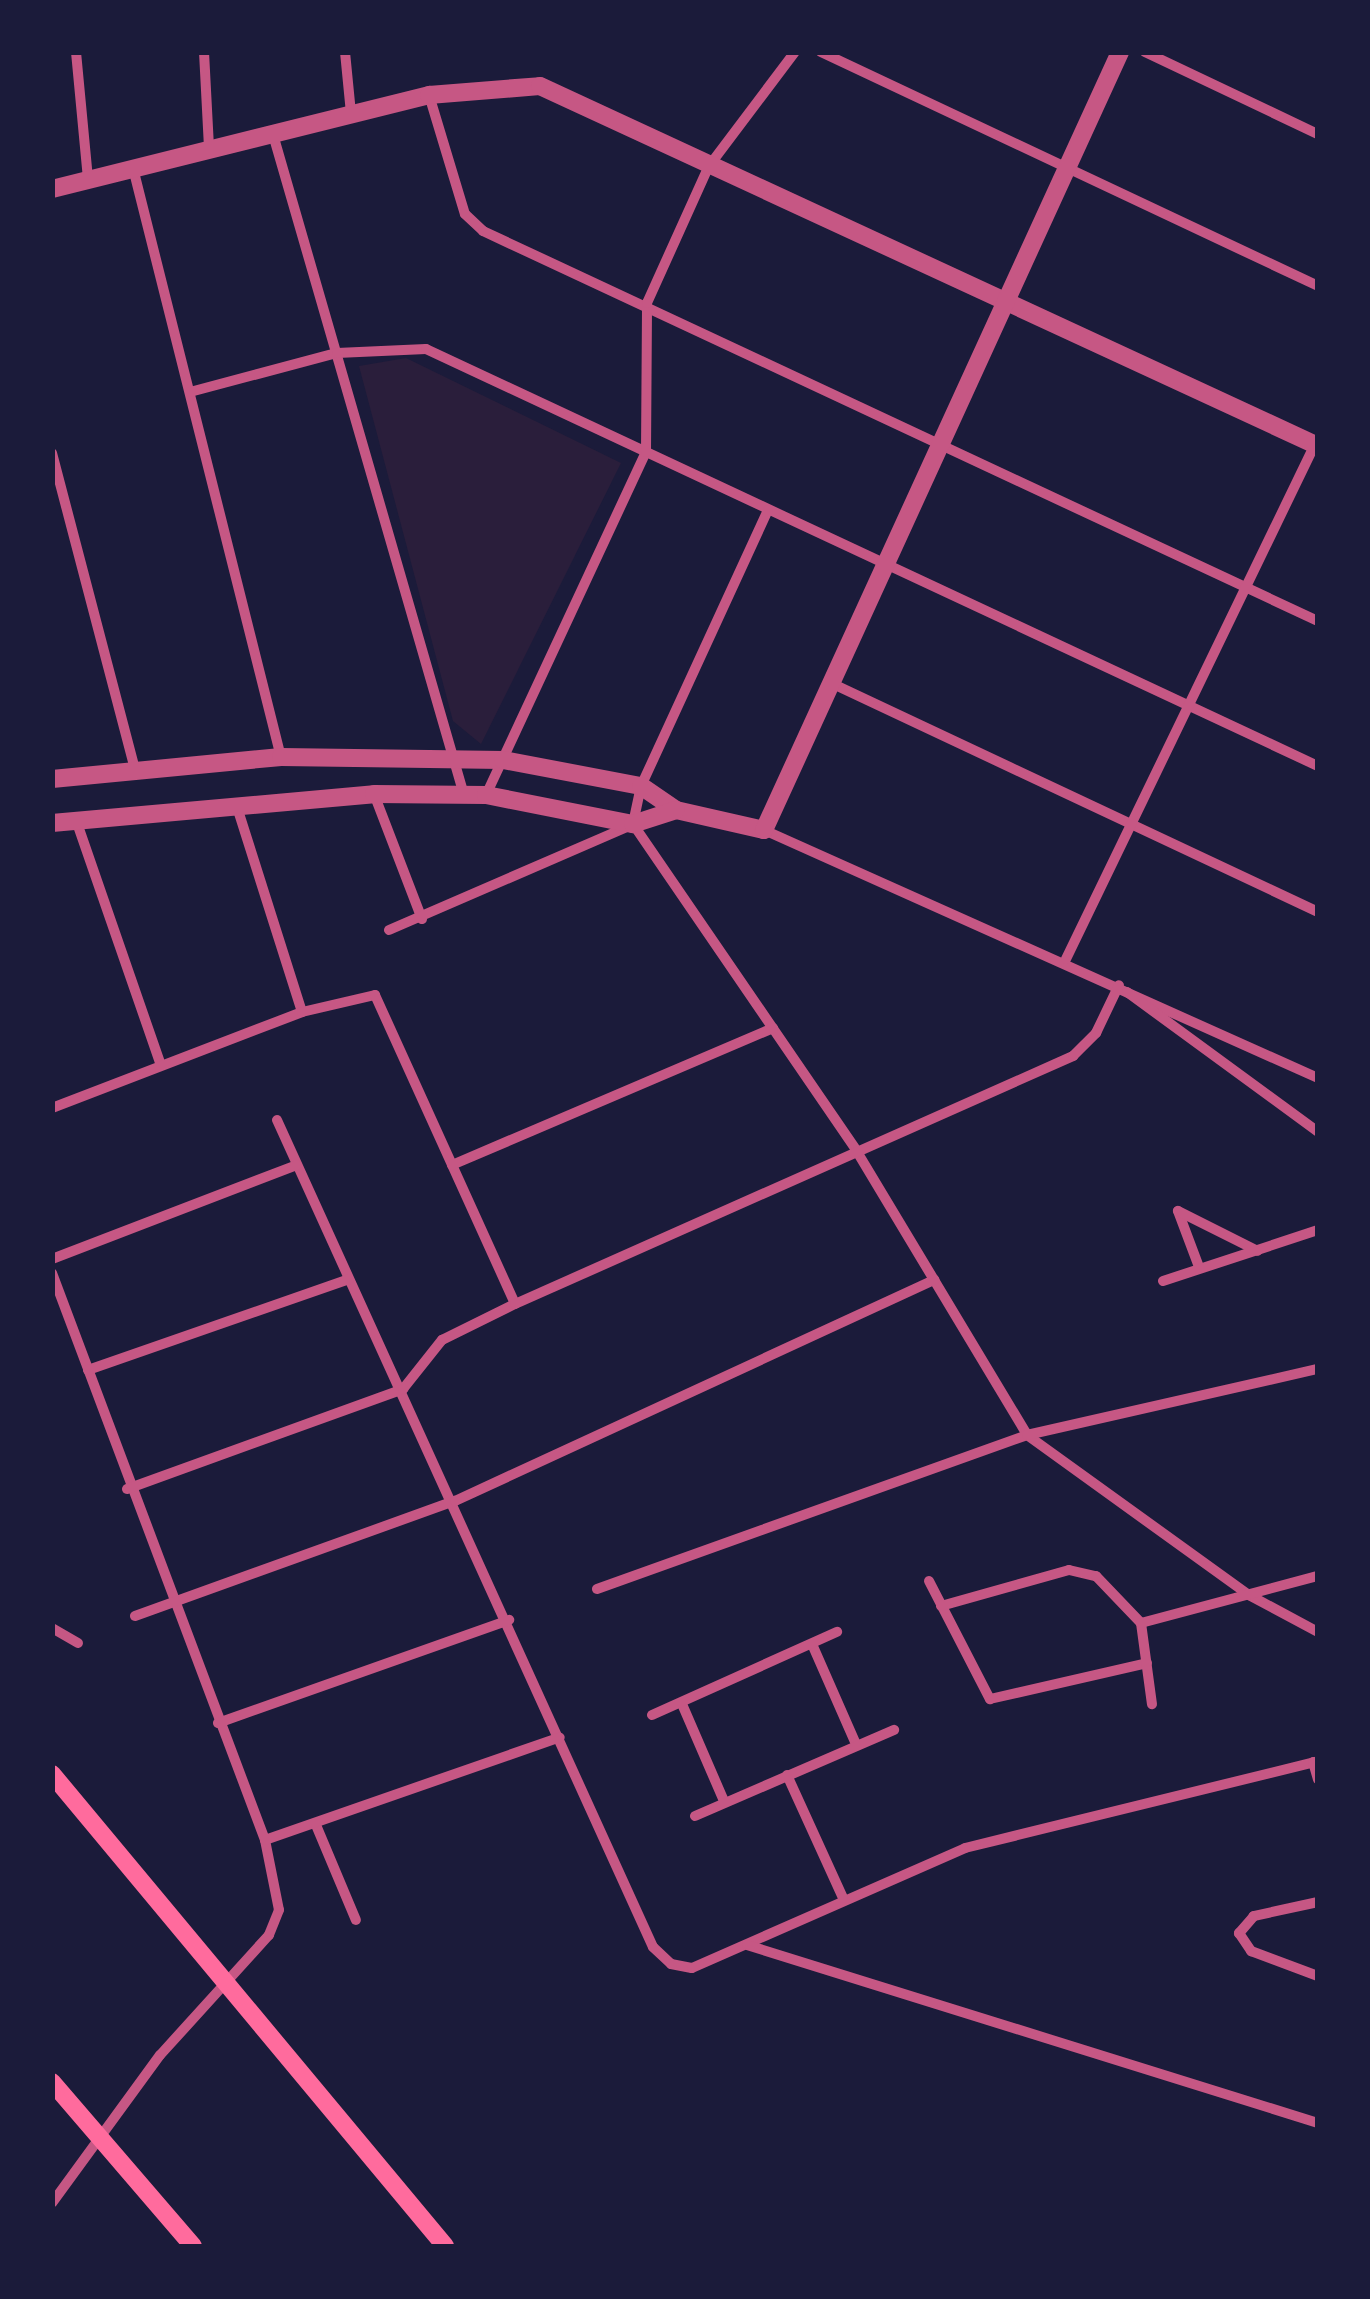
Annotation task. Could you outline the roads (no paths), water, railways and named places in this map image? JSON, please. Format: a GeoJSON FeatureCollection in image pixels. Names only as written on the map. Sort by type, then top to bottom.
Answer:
{"type":"FeatureCollection","features":[{"type":"Feature","properties":{"kind":"main road"},"geometry":{"type":"LineString","coordinates":[[52,1774],[187,1930],[221,1983],[445,2246]]}},
{"type":"Feature","properties":{"kind":"main road"},"geometry":{"type":"LineString","coordinates":[[52,2082],[193,2246]]}},
{"type":"Feature","properties":{"kind":"street"},"geometry":{"type":"LineString","coordinates":[[76,52],[88,180]]}},
{"type":"Feature","properties":{"kind":"street"},"geometry":{"type":"LineString","coordinates":[[204,52],[208,147]]}},
{"type":"Feature","properties":{"kind":"street"},"geometry":{"type":"LineString","coordinates":[[345,52],[351,113]]}},
{"type":"Feature","properties":{"kind":"street"},"geometry":{"type":"LineString","coordinates":[[486,796],[646,452],[647,304],[710,166],[795,52]]}},
{"type":"Feature","properties":{"kind":"street"},"geometry":{"type":"LineString","coordinates":[[821,52],[1318,286]]}},
{"type":"Feature","properties":{"kind":"street"},"geometry":{"type":"LineString","coordinates":[[764,830],[1001,304],[1120,52]]}},
{"type":"Feature","properties":{"kind":"street"},"geometry":{"type":"LineString","coordinates":[[1146,52],[1318,134]]}},
{"type":"Feature","properties":{"kind":"street"},"geometry":{"type":"LineString","coordinates":[[52,189],[272,130],[429,96],[540,86],[1001,304],[1316,444],[1185,705],[1066,959]]}},
{"type":"Feature","properties":{"kind":"street"},"geometry":{"type":"LineString","coordinates":[[429,96],[473,225],[1318,621]]}},
{"type":"Feature","properties":{"kind":"street"},"geometry":{"type":"LineString","coordinates":[[272,130],[464,796]]}},
{"type":"Feature","properties":{"kind":"street"},"geometry":{"type":"LineString","coordinates":[[132,168],[281,757]]}},
{"type":"Feature","properties":{"kind":"street"},"geometry":{"type":"LineString","coordinates":[[190,392],[337,352],[426,349],[1318,766]]}},
{"type":"Feature","properties":{"kind":"street"},"geometry":{"type":"LineString","coordinates":[[52,452],[135,770]]}},
{"type":"Feature","properties":{"kind":"street"},"geometry":{"type":"LineString","coordinates":[[633,824],[641,786],[768,510]]}},
{"type":"Feature","properties":{"kind":"street"},"geometry":{"type":"LineString","coordinates":[[831,684],[1318,912]]}},
{"type":"Feature","properties":{"kind":"street"},"geometry":{"type":"LineString","coordinates":[[52,779],[281,757],[454,759],[503,760],[641,786],[676,810],[764,830],[1066,959],[1318,1078]]}},
{"type":"Feature","properties":{"kind":"street"},"geometry":{"type":"LineString","coordinates":[[374,794],[422,919]]}},
{"type":"Feature","properties":{"kind":"street"},"geometry":{"type":"LineString","coordinates":[[52,823],[374,794],[486,796],[633,824],[856,1150],[1027,1436],[1248,1595],[1318,1632]]}},
{"type":"Feature","properties":{"kind":"street"},"geometry":{"type":"LineString","coordinates":[[238,807],[302,1012]]}},
{"type":"Feature","properties":{"kind":"street"},"geometry":{"type":"LineString","coordinates":[[389,930],[422,919],[633,824],[676,810]]}},
{"type":"Feature","properties":{"kind":"street"},"geometry":{"type":"LineString","coordinates":[[76,820],[161,1064]]}},
{"type":"Feature","properties":{"kind":"street"},"geometry":{"type":"LineString","coordinates":[[1119,985],[1216,1066],[1318,1132]]}},
{"type":"Feature","properties":{"kind":"street"},"geometry":{"type":"LineString","coordinates":[[127,1489],[402,1388],[442,1340],[856,1150],[1072,1056],[1096,1033],[1119,985]]}},
{"type":"Feature","properties":{"kind":"street"},"geometry":{"type":"LineString","coordinates":[[52,1108],[161,1064],[360,993],[382,1001],[515,1304]]}},
{"type":"Feature","properties":{"kind":"street"},"geometry":{"type":"LineString","coordinates":[[452,1165],[773,1028]]}},
{"type":"Feature","properties":{"kind":"street"},"geometry":{"type":"LineString","coordinates":[[276,1120],[455,1501],[653,1948],[670,1964],[692,1968],[842,1898],[965,1848],[1315,1762],[1318,1779]]}},
{"type":"Feature","properties":{"kind":"street"},"geometry":{"type":"LineString","coordinates":[[52,1258],[297,1165]]}},
{"type":"Feature","properties":{"kind":"street"},"geometry":{"type":"LineString","coordinates":[[1200,1267],[1178,1210],[1258,1251]]}},
{"type":"Feature","properties":{"kind":"street"},"geometry":{"type":"LineString","coordinates":[[1163,1281],[1318,1230]]}},
{"type":"Feature","properties":{"kind":"street"},"geometry":{"type":"LineString","coordinates":[[52,1273],[127,1489],[266,1840],[276,1922],[221,1983],[103,2144],[52,2203]]}},
{"type":"Feature","properties":{"kind":"street"},"geometry":{"type":"LineString","coordinates":[[88,1370],[348,1279]]}},
{"type":"Feature","properties":{"kind":"street"},"geometry":{"type":"LineString","coordinates":[[135,1616],[455,1501],[934,1280]]}},
{"type":"Feature","properties":{"kind":"street"},"geometry":{"type":"LineString","coordinates":[[597,1589],[1027,1436],[1318,1369]]}},
{"type":"Feature","properties":{"kind":"street"},"geometry":{"type":"LineString","coordinates":[[941,1606],[1082,1571],[1115,1587],[1141,1622],[1152,1704]]}},
{"type":"Feature","properties":{"kind":"street"},"geometry":{"type":"LineString","coordinates":[[1141,1622],[1318,1576]]}},
{"type":"Feature","properties":{"kind":"street"},"geometry":{"type":"LineString","coordinates":[[929,1581],[990,1699],[1147,1663]]}},
{"type":"Feature","properties":{"kind":"street"},"geometry":{"type":"LineString","coordinates":[[218,1723],[509,1620]]}},
{"type":"Feature","properties":{"kind":"street"},"geometry":{"type":"LineString","coordinates":[[52,1628],[78,1643]]}},
{"type":"Feature","properties":{"kind":"street"},"geometry":{"type":"LineString","coordinates":[[652,1715],[838,1632]]}},
{"type":"Feature","properties":{"kind":"street"},"geometry":{"type":"LineString","coordinates":[[812,1644],[856,1744]]}},
{"type":"Feature","properties":{"kind":"street"},"geometry":{"type":"LineString","coordinates":[[682,1704],[724,1801]]}},
{"type":"Feature","properties":{"kind":"street"},"geometry":{"type":"LineString","coordinates":[[695,1816],[894,1730]]}},
{"type":"Feature","properties":{"kind":"street"},"geometry":{"type":"LineString","coordinates":[[266,1840],[316,1826],[560,1737]]}},
{"type":"Feature","properties":{"kind":"street"},"geometry":{"type":"LineString","coordinates":[[788,1775],[842,1898]]}},
{"type":"Feature","properties":{"kind":"street"},"geometry":{"type":"LineString","coordinates":[[316,1826],[356,1920]]}},
{"type":"Feature","properties":{"kind":"street"},"geometry":{"type":"LineString","coordinates":[[1318,1902],[1254,1916],[1240,1933],[1251,1951],[1318,1976]]}},
{"type":"Feature","properties":{"kind":"street"},"geometry":{"type":"LineString","coordinates":[[746,1944],[1318,2123]]}}]}
